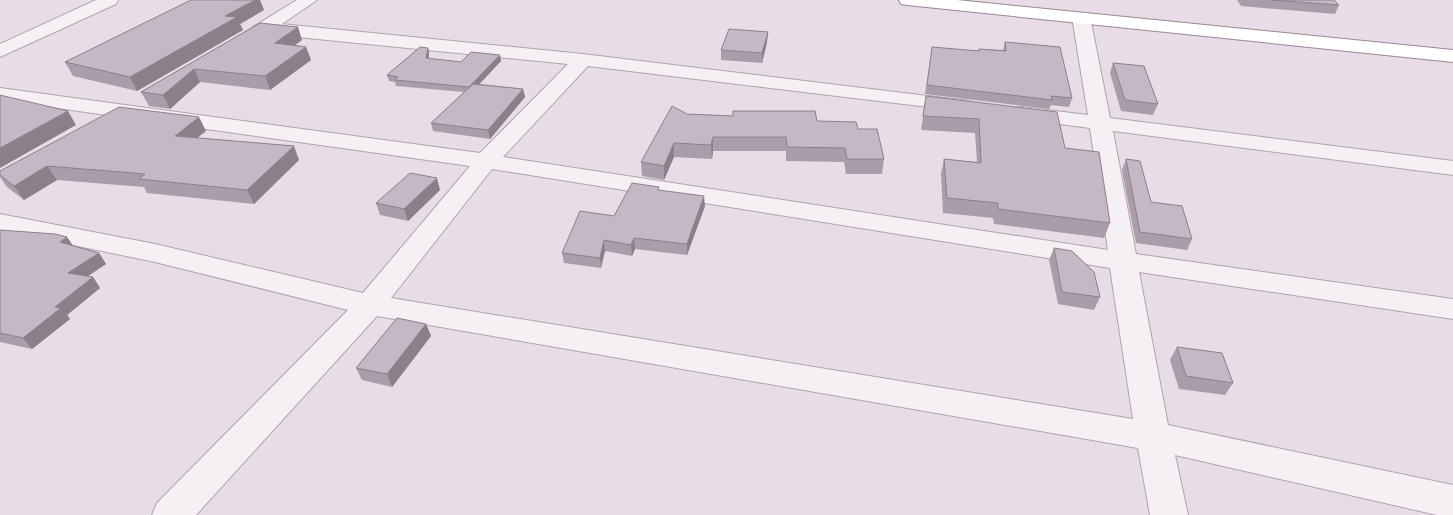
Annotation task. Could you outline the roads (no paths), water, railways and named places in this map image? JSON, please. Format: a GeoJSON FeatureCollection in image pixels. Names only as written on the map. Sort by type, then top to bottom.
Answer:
{"type":"FeatureCollection","features":[{"type":"Feature","properties":{"kind":"highway"},"geometry":{"type":"LineString","coordinates":[[907,0],[1453,56]]}},
{"type":"Feature","properties":{"kind":"street"},"geometry":{"type":"LineString","coordinates":[[0,51],[110,0]]}},
{"type":"Feature","properties":{"kind":"street"},"geometry":{"type":"LineString","coordinates":[[240,42],[309,0]]}},
{"type":"Feature","properties":{"kind":"street"},"geometry":{"type":"LineString","coordinates":[[1081,17],[1102,123],[1152,436],[1169,515]]}},
{"type":"Feature","properties":{"kind":"street"},"geometry":{"type":"LineString","coordinates":[[263,28],[582,60],[1453,168]]}},
{"type":"Feature","properties":{"kind":"street"},"geometry":{"type":"LineString","coordinates":[[172,515],[370,305],[486,161],[582,60]]}},
{"type":"Feature","properties":{"kind":"street"},"geometry":{"type":"LineString","coordinates":[[98,125],[153,93]]}},
{"type":"Feature","properties":{"kind":"street"},"geometry":{"type":"LineString","coordinates":[[0,94],[486,161],[1124,261],[1453,309]]}},
{"type":"Feature","properties":{"kind":"street"},"geometry":{"type":"LineString","coordinates":[[0,222],[155,252],[370,305],[1152,436],[1453,502]]}}]}
